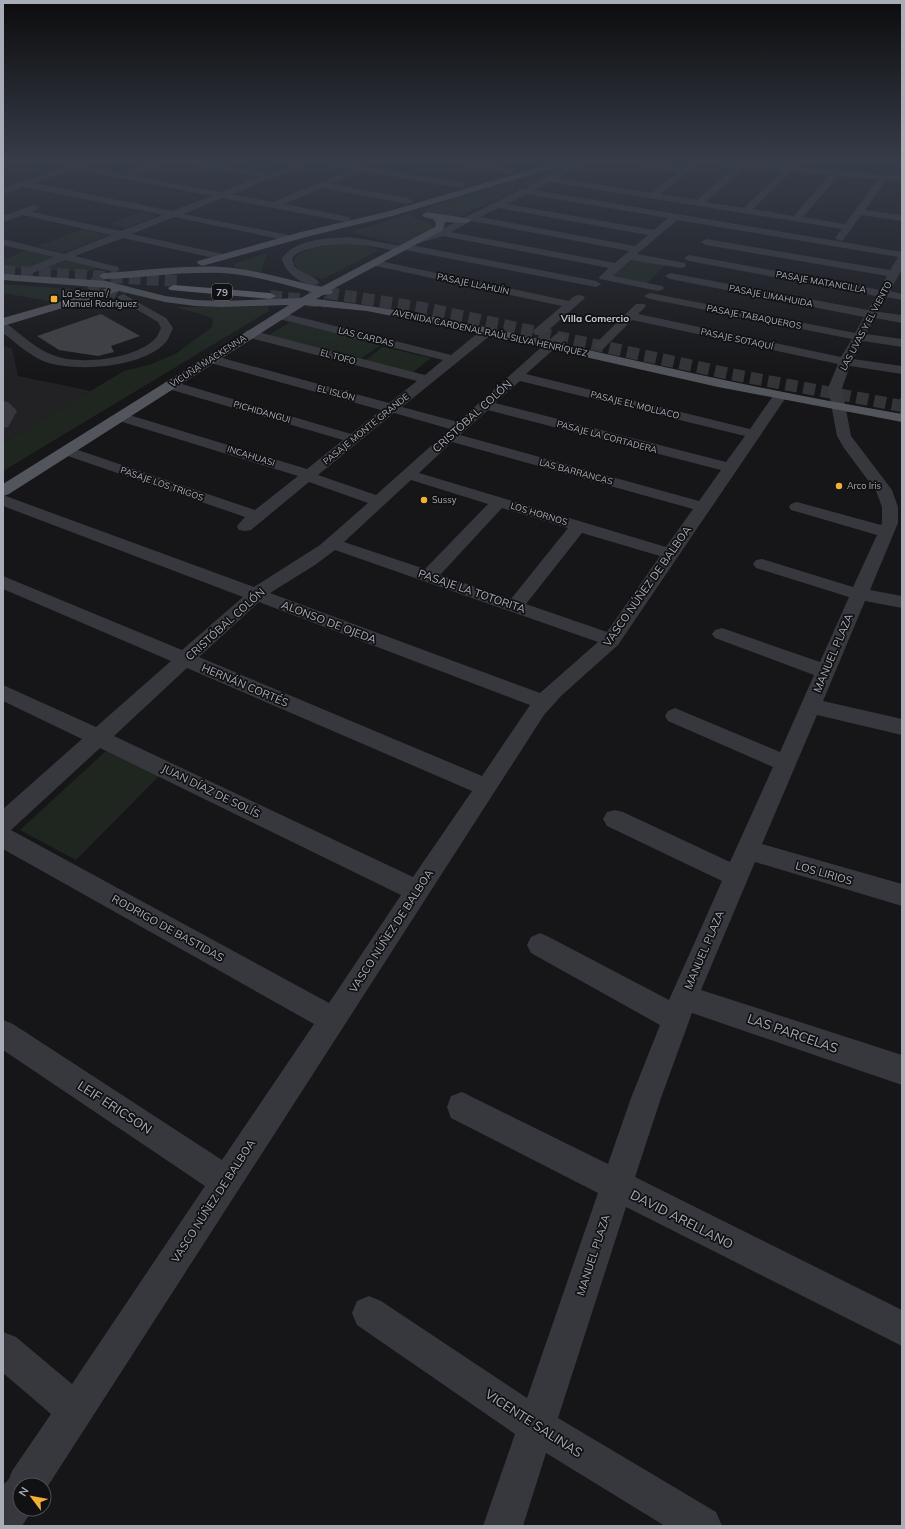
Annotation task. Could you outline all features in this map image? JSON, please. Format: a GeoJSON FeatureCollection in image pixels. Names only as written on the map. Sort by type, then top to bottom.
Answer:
{"type":"FeatureCollection","features":[{"type":"Feature","properties":{"kind":"highway","name":"79"},"geometry":{"type":"LineString","coordinates":[[177,280],[271,291]]}},
{"type":"Feature","properties":{"kind":"main road"},"geometry":{"type":"LineString","coordinates":[[304,234],[309,232]]}},
{"type":"Feature","properties":{"kind":"main road"},"geometry":{"type":"LineString","coordinates":[[3,322],[122,292],[177,280],[228,256],[312,232]]}},
{"type":"Feature","properties":{"kind":"main road","name":"VICUÑA MACKENNA"},"geometry":{"type":"LineString","coordinates":[[3,491],[303,301],[419,240]]}},
{"type":"Feature","properties":{"kind":"main road"},"geometry":{"type":"LineString","coordinates":[[228,256],[224,265],[228,269],[236,271]]}},
{"type":"Feature","properties":{"kind":"main road","name":"AVENIDA CARDENAL RAÚL SILVA HENRÍQUEZ"},"geometry":{"type":"LineString","coordinates":[[3,271],[177,280],[204,270],[236,271],[271,291],[303,301],[379,310],[488,331],[599,346],[695,367],[902,418]]}},
{"type":"Feature","properties":{"kind":"main road","name":"AVENIDA CARDENAL RAÚL SILVA HENRÍQUEZ"},"geometry":{"type":"LineString","coordinates":[[3,277],[91,282],[122,292],[189,302],[222,304],[271,291],[323,291],[445,312],[539,332],[555,341],[671,373],[780,396],[902,406]]}},
{"type":"Feature","properties":{"kind":"street"},"geometry":{"type":"LineString","coordinates":[[109,232],[228,256]]}},
{"type":"Feature","properties":{"kind":"street"},"geometry":{"type":"LineString","coordinates":[[26,272],[128,232]]}},
{"type":"Feature","properties":{"kind":"street"},"geometry":{"type":"LineString","coordinates":[[262,232],[289,238]]}},
{"type":"Feature","properties":{"kind":"street","name":"VICUÑA MACKENNA"},"geometry":{"type":"LineString","coordinates":[[419,240],[430,232]]}},
{"type":"Feature","properties":{"kind":"street"},"geometry":{"type":"LineString","coordinates":[[468,232],[617,266]]}},
{"type":"Feature","properties":{"kind":"street","name":"PASAJE MATANCILLA"},"geometry":{"type":"LineString","coordinates":[[535,232],[685,262],[902,297]]}},
{"type":"Feature","properties":{"kind":"street"},"geometry":{"type":"LineString","coordinates":[[599,346],[716,232]]}},
{"type":"Feature","properties":{"kind":"street"},"geometry":{"type":"LineString","coordinates":[[767,232],[902,255]]}},
{"type":"Feature","properties":{"kind":"street"},"geometry":{"type":"LineString","coordinates":[[835,244],[844,232]]}},
{"type":"Feature","properties":{"kind":"street"},"geometry":{"type":"LineString","coordinates":[[539,332],[656,233]]}},
{"type":"Feature","properties":{"kind":"street","name":"PASAJE TABAQUEROS"},"geometry":{"type":"LineString","coordinates":[[314,282],[294,271],[287,264],[290,254],[300,248],[322,242],[350,240],[600,281],[859,338],[902,343]]}},
{"type":"Feature","properties":{"kind":"street"},"geometry":{"type":"LineString","coordinates":[[3,242],[114,269]]}},
{"type":"Feature","properties":{"kind":"street"},"geometry":{"type":"LineString","coordinates":[[706,242],[897,272]]}},
{"type":"Feature","properties":{"kind":"street","name":"LAS UVAS Y EL VIENTO"},"geometry":{"type":"LineString","coordinates":[[838,401],[835,388],[845,362],[897,272],[902,259]]}},
{"type":"Feature","properties":{"kind":"street","name":"PASAJE LLAHUÍN"},"geometry":{"type":"LineString","coordinates":[[375,263],[571,305]]}},
{"type":"Feature","properties":{"kind":"street","name":"PASAJE LIMAHUIDA"},"geometry":{"type":"LineString","coordinates":[[670,276],[871,315],[902,319]]}},
{"type":"Feature","properties":{"kind":"street"},"geometry":{"type":"LineString","coordinates":[[3,327],[41,355],[54,360],[83,364],[116,360],[136,354],[153,346],[164,337],[167,328],[162,320],[122,292]]}},
{"type":"Feature","properties":{"kind":"street","name":"LAS CARDAS"},"geometry":{"type":"LineString","coordinates":[[279,316],[453,359]]}},
{"type":"Feature","properties":{"kind":"street","name":"PASAJE SOTAQUÍ"},"geometry":{"type":"LineString","coordinates":[[630,316],[845,362],[902,370]]}},
{"type":"Feature","properties":{"kind":"street","name":"PASAJE MONTE GRANDE"},"geometry":{"type":"LineString","coordinates":[[245,526],[488,331]]}},
{"type":"Feature","properties":{"kind":"street","name":"EL TOFO"},"geometry":{"type":"LineString","coordinates":[[250,334],[427,380]]}},
{"type":"Feature","properties":{"kind":"street","name":"CRISTÓBAL COLÓN"},"geometry":{"type":"LineString","coordinates":[[3,823],[270,583],[308,563],[332,543],[555,341]]}},
{"type":"Feature","properties":{"kind":"street","name":"EL ISLÓN"},"geometry":{"type":"LineString","coordinates":[[211,359],[391,408],[455,432]]}},
{"type":"Feature","properties":{"kind":"street","name":"PASAJE EL MOLLACO"},"geometry":{"type":"LineString","coordinates":[[516,376],[754,434]]}},
{"type":"Feature","properties":{"kind":"street","name":"PICHIDANGUI"},"geometry":{"type":"LineString","coordinates":[[170,386],[353,439]]}},
{"type":"Feature","properties":{"kind":"street","name":"VASCO NÚÑEZ DE BALBOA"},"geometry":{"type":"LineString","coordinates":[[31,1477],[543,702],[558,686],[599,653],[611,640],[780,396]]}},
{"type":"Feature","properties":{"kind":"street","name":"MANUEL PLAZA"},"geometry":{"type":"LineString","coordinates":[[503,1526],[646,1098],[680,1008],[735,876],[784,763],[826,672],[858,594],[886,532],[895,500],[849,445],[842,429],[838,401]]}},
{"type":"Feature","properties":{"kind":"street"},"geometry":{"type":"LineString","coordinates":[[3,405],[10,411],[3,424]]}},
{"type":"Feature","properties":{"kind":"street","name":"PASAJE LA CORTADERA"},"geometry":{"type":"LineString","coordinates":[[485,405],[730,468]]}},
{"type":"Feature","properties":{"kind":"street","name":"INCAHUASI"},"geometry":{"type":"LineString","coordinates":[[121,417],[300,471],[318,481],[379,501]]}},
{"type":"Feature","properties":{"kind":"street","name":"LAS BARRANCAS"},"geometry":{"type":"LineString","coordinates":[[455,432],[703,507]]}},
{"type":"Feature","properties":{"kind":"street","name":"PASAJE LOS TRIGOS"},"geometry":{"type":"LineString","coordinates":[[67,451],[258,516]]}},
{"type":"Feature","properties":{"kind":"street","name":"LOS HORNOS"},"geometry":{"type":"LineString","coordinates":[[408,474],[670,554]]}},
{"type":"Feature","properties":{"kind":"street","name":"ALONSO DE OJEDA"},"geometry":{"type":"LineString","coordinates":[[3,500],[543,702]]}},
{"type":"Feature","properties":{"kind":"street"},"geometry":{"type":"LineString","coordinates":[[429,576],[499,502]]}},
{"type":"Feature","properties":{"kind":"street"},"geometry":{"type":"LineString","coordinates":[[797,507],[886,532]]}},
{"type":"Feature","properties":{"kind":"street"},"geometry":{"type":"LineString","coordinates":[[515,606],[579,526]]}},
{"type":"Feature","properties":{"kind":"street","name":"PASAJE LA TOTORITA"},"geometry":{"type":"LineString","coordinates":[[332,543],[611,640]]}},
{"type":"Feature","properties":{"kind":"street"},"geometry":{"type":"LineString","coordinates":[[762,564],[858,594],[902,602]]}},
{"type":"Feature","properties":{"kind":"street","name":"HERNÁN CORTÉS"},"geometry":{"type":"LineString","coordinates":[[3,582],[486,787]]}},
{"type":"Feature","properties":{"kind":"street"},"geometry":{"type":"LineString","coordinates":[[722,634],[826,672]]}},
{"type":"Feature","properties":{"kind":"street","name":"JUAN DÍAZ DE SOLÍS"},"geometry":{"type":"LineString","coordinates":[[3,692],[418,891]]}},
{"type":"Feature","properties":{"kind":"street"},"geometry":{"type":"LineString","coordinates":[[811,706],[902,727]]}},
{"type":"Feature","properties":{"kind":"street"},"geometry":{"type":"LineString","coordinates":[[675,716],[784,763]]}},
{"type":"Feature","properties":{"kind":"street"},"geometry":{"type":"LineString","coordinates":[[615,819],[735,876]]}},
{"type":"Feature","properties":{"kind":"street","name":"RODRIGO DE BASTIDAS"},"geometry":{"type":"LineString","coordinates":[[3,837],[333,1020]]}},
{"type":"Feature","properties":{"kind":"street","name":"LOS LIRIOS"},"geometry":{"type":"LineString","coordinates":[[747,850],[902,895]]}},
{"type":"Feature","properties":{"kind":"street","name":"LAS PARCELAS"},"geometry":{"type":"LineString","coordinates":[[540,945],[680,1008],[902,1070]]}},
{"type":"Feature","properties":{"kind":"street","name":"LEIF ERICSON"},"geometry":{"type":"LineString","coordinates":[[3,1034],[226,1181]]}},
{"type":"Feature","properties":{"kind":"street","name":"DAVID ARELLANO"},"geometry":{"type":"LineString","coordinates":[[462,1107],[902,1329]]}},
{"type":"Feature","properties":{"kind":"street","name":"VICENTE SALINAS"},"geometry":{"type":"LineString","coordinates":[[369,1313],[536,1426],[702,1526]]}},
{"type":"Feature","properties":{"kind":"street"},"geometry":{"type":"LineString","coordinates":[[3,1350],[75,1410]]}},
{"type":"Feature","properties":{"kind":"street"},"geometry":{"type":"LineString","coordinates":[[3,1520],[12,1506]]}},
{"type":"Feature","properties":{"kind":"shaded area"},"geometry":{"type":"Polygon","coordinates":[[[74,232],[98,232],[109,235],[63,253],[37,246],[74,232]]]}},
{"type":"Feature","properties":{"kind":"shaded area"},"geometry":{"type":"Polygon","coordinates":[[[351,232],[429,232],[402,245],[351,232]]]}},
{"type":"Feature","properties":{"kind":"shaded area"},"geometry":{"type":"Polygon","coordinates":[[[343,244],[359,245],[380,250],[323,279],[312,276],[300,270],[295,265],[294,260],[298,255],[313,249],[343,244]]]}},
{"type":"Feature","properties":{"kind":"shaded area"},"geometry":{"type":"Polygon","coordinates":[[[27,250],[98,268],[87,272],[3,267],[3,260],[27,250]]]}},
{"type":"Feature","properties":{"kind":"shaded area"},"geometry":{"type":"Polygon","coordinates":[[[267,253],[261,272],[234,267],[234,264],[267,253]]]}},
{"type":"Feature","properties":{"kind":"shaded area"},"geometry":{"type":"Polygon","coordinates":[[[633,259],[666,265],[646,284],[612,277],[633,259]]]}},
{"type":"Feature","properties":{"kind":"shaded area"},"geometry":{"type":"Polygon","coordinates":[[[3,284],[82,290],[48,301],[3,293],[3,284]]]}},
{"type":"Feature","properties":{"kind":"shaded area"},"geometry":{"type":"Polygon","coordinates":[[[268,306],[269,311],[3,471],[3,443],[124,371],[152,364],[177,353],[212,327],[213,318],[176,307],[268,306]]]}},
{"type":"Feature","properties":{"kind":"shaded area"},"geometry":{"type":"Polygon","coordinates":[[[290,322],[382,344],[359,360],[266,337],[290,322]]]}},
{"type":"Feature","properties":{"kind":"shaded area"},"geometry":{"type":"Polygon","coordinates":[[[3,346],[12,348],[18,376],[91,391],[3,443],[3,346]]]}},
{"type":"Feature","properties":{"kind":"shaded area"},"geometry":{"type":"Polygon","coordinates":[[[383,347],[431,358],[412,373],[364,361],[383,347]]]}},
{"type":"Feature","properties":{"kind":"shaded area"},"geometry":{"type":"Polygon","coordinates":[[[106,751],[159,776],[76,860],[20,830],[106,751]]]}},
{"type":"Feature","properties":{"kind":"building"},"geometry":{"type":"Polygon","coordinates":[[[101,314],[140,336],[111,346],[114,352],[98,356],[59,350],[37,336],[101,314]]]}},
{"type":"Feature","properties":{"kind":"tunnel"},"geometry":{"type":"LineString","coordinates":[[3,271],[179,281]]}},
{"type":"Feature","properties":{"kind":"tunnel"},"geometry":{"type":"LineString","coordinates":[[89,283],[112,291],[123,297]]}},
{"type":"Feature","properties":{"kind":"tunnel"},"geometry":{"type":"LineString","coordinates":[[309,290],[429,309],[730,374],[902,406],[900,406]]}},
{"type":"Feature","properties":{"kind":"tunnel"},"geometry":{"type":"LineString","coordinates":[[270,296],[325,302]]}},
{"type":"Feature","properties":{"kind":"place","name":"La Serena / Manuel Rodríguez"},"geometry":{"type":"Point","coordinates":[54,299]}},
{"type":"Feature","properties":{"kind":"place","name":"Arco Iris"},"geometry":{"type":"Point","coordinates":[839,486]}},
{"type":"Feature","properties":{"kind":"place","name":"Sussy"},"geometry":{"type":"Point","coordinates":[424,500]}},
{"type":"Feature","properties":{"kind":"district","name":"Villa Comercio"},"geometry":{"type":"Point","coordinates":[595,318]}}]}
